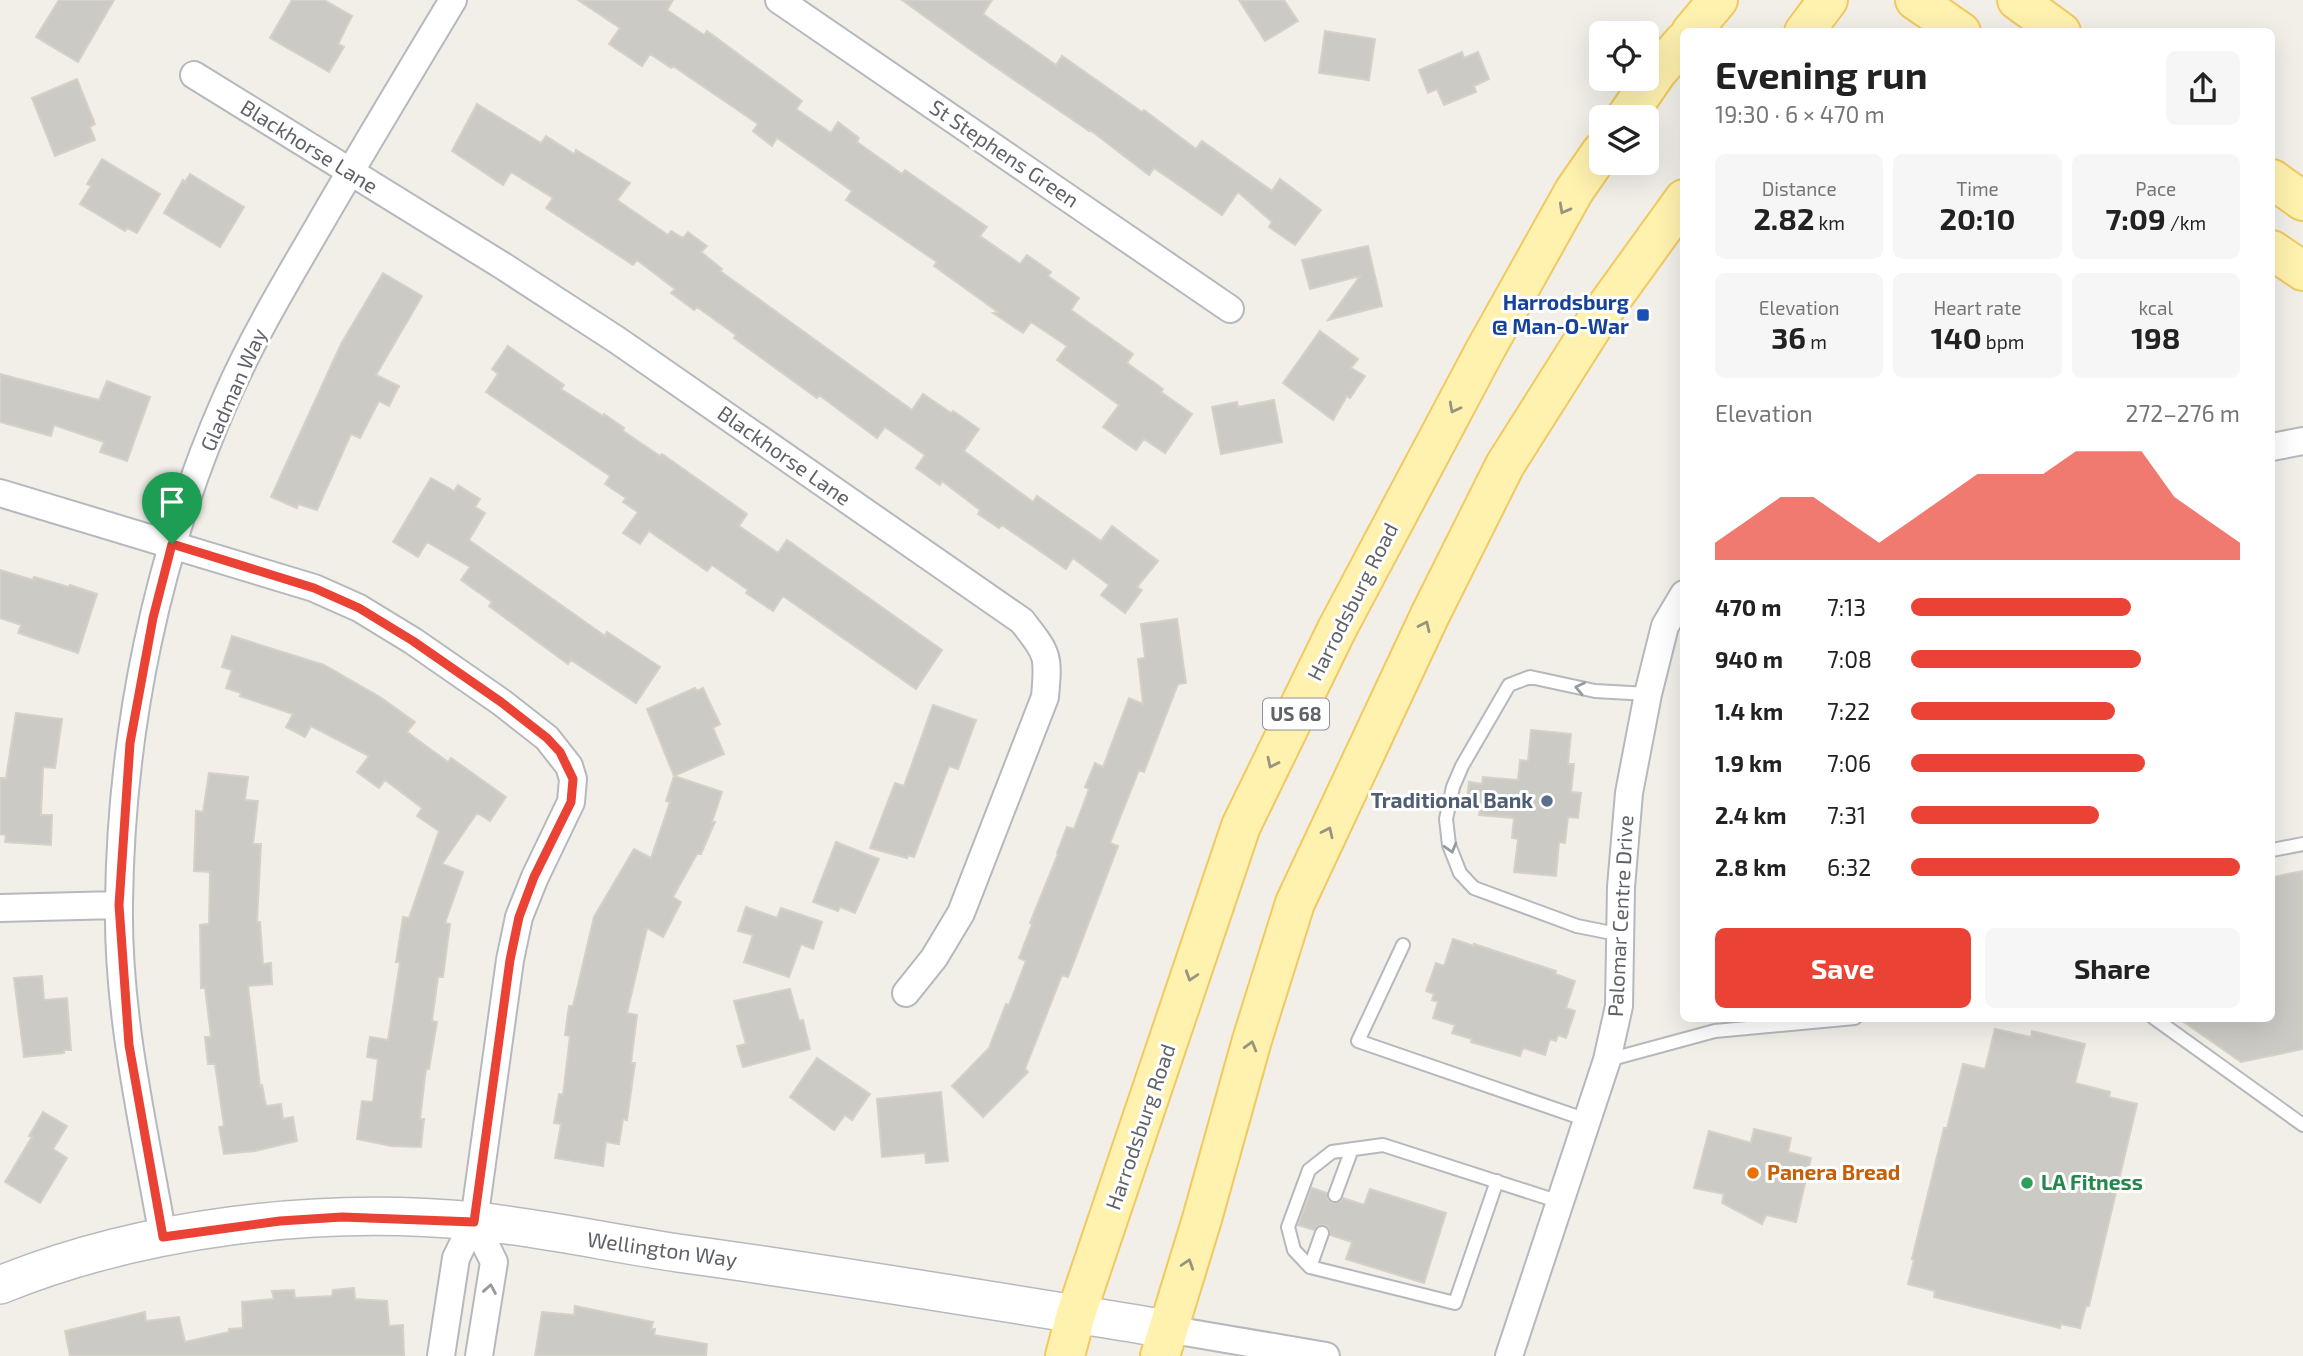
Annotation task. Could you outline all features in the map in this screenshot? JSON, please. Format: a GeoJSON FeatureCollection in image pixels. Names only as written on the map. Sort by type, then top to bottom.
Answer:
{"type":"FeatureCollection","features":[{"type":"Feature","properties":{"kind":"main road"},"geometry":{"type":"LineString","coordinates":[[1694,28],[1718,0]]}},
{"type":"Feature","properties":{"kind":"main road"},"geometry":{"type":"LineString","coordinates":[[1807,28],[1828,0]]}},
{"type":"Feature","properties":{"kind":"main road"},"geometry":{"type":"LineString","coordinates":[[1915,0],[1955,28]]}},
{"type":"Feature","properties":{"kind":"main road"},"geometry":{"type":"LineString","coordinates":[[2017,0],[2056,28]]}},
{"type":"Feature","properties":{"kind":"main road"},"geometry":{"type":"LineString","coordinates":[[1634,105],[1657,72],[1680,46]]}},
{"type":"Feature","properties":{"kind":"main road","name":"Harrodsburg Road"},"geometry":{"type":"LineString","coordinates":[[1065,1356],[1076,1314],[1241,826],[1337,629],[1484,352],[1574,191],[1589,169]]}},
{"type":"Feature","properties":{"kind":"main road"},"geometry":{"type":"LineString","coordinates":[[2275,181],[2303,201]]}},
{"type":"Feature","properties":{"kind":"main road"},"geometry":{"type":"LineString","coordinates":[[1164,1343],[1295,903],[1430,615],[1505,465],[1596,321],[1680,205]]}},
{"type":"Feature","properties":{"kind":"main road"},"geometry":{"type":"LineString","coordinates":[[2275,252],[2303,271]]}},
{"type":"Feature","properties":{"kind":"street","name":"Gladman Way"},"geometry":{"type":"LineString","coordinates":[[163,1237],[129,1045],[119,905],[130,743],[153,618],[172,544],[217,420],[244,361],[350,172],[453,0]]}},
{"type":"Feature","properties":{"kind":"street","name":"St Stephens Green"},"geometry":{"type":"LineString","coordinates":[[779,0],[1230,309]]}},
{"type":"Feature","properties":{"kind":"street","name":"Blackhorse Lane"},"geometry":{"type":"LineString","coordinates":[[194,75],[503,266],[617,340],[1021,621],[1039,644],[1048,660],[1045,697],[961,913],[934,958],[906,993]]}},
{"type":"Feature","properties":{"kind":"street"},"geometry":{"type":"LineString","coordinates":[[2275,446],[2303,441]]}},
{"type":"Feature","properties":{"kind":"street"},"geometry":{"type":"LineString","coordinates":[[0,494],[314,588],[359,608],[413,641],[511,709],[547,738],[569,766],[573,779],[571,802],[534,877],[519,917],[510,960],[474,1222],[456,1258],[441,1356]]}},
{"type":"Feature","properties":{"kind":"street","name":"Palomar Centre Drive"},"geometry":{"type":"LineString","coordinates":[[1509,1356],[1607,1060],[1619,1006],[1624,834],[1629,793],[1648,694],[1665,626],[1680,601]]}},
{"type":"Feature","properties":{"kind":"street"},"geometry":{"type":"LineString","coordinates":[[0,908],[119,905]]}},
{"type":"Feature","properties":{"kind":"street","name":"Wellington Way"},"geometry":{"type":"LineString","coordinates":[[0,1285],[79,1259],[163,1237],[280,1221],[342,1217],[474,1222],[1076,1314],[1164,1343],[1326,1356]]}},
{"type":"Feature","properties":{"kind":"street"},"geometry":{"type":"LineString","coordinates":[[474,1222],[494,1262],[479,1356]]}},
{"type":"Feature","properties":{"kind":"lane"},"geometry":{"type":"LineString","coordinates":[[1622,935],[1577,926],[1474,888],[1460,873],[1448,845],[1446,819],[1453,786],[1462,766],[1509,685],[1530,677],[1595,691],[1648,694]]}},
{"type":"Feature","properties":{"kind":"lane"},"geometry":{"type":"LineString","coordinates":[[2275,849],[2303,844]]}},
{"type":"Feature","properties":{"kind":"lane"},"geometry":{"type":"LineString","coordinates":[[1403,945],[1358,1041],[1587,1120]]}},
{"type":"Feature","properties":{"kind":"lane"},"geometry":{"type":"LineString","coordinates":[[1607,1060],[1714,1031],[1812,1022]]}},
{"type":"Feature","properties":{"kind":"lane"},"geometry":{"type":"LineString","coordinates":[[2160,1022],[2303,1125]]}},
{"type":"Feature","properties":{"kind":"lane"},"geometry":{"type":"LineString","coordinates":[[1497,1181],[1455,1303],[1310,1267],[1294,1250],[1288,1227],[1309,1170],[1332,1152],[1383,1145],[1497,1181],[1560,1202]]}},
{"type":"Feature","properties":{"kind":"lane"},"geometry":{"type":"LineString","coordinates":[[1335,1195],[1352,1149]]}},
{"type":"Feature","properties":{"kind":"lane"},"geometry":{"type":"LineString","coordinates":[[1310,1267],[1322,1233]]}},
{"type":"Feature","properties":{"kind":"building"},"geometry":{"type":"Polygon","coordinates":[[[59,0],[114,0],[78,62],[36,37],[59,0]]]}},
{"type":"Feature","properties":{"kind":"building"},"geometry":{"type":"Polygon","coordinates":[[[292,0],[324,0],[352,16],[338,44],[344,47],[329,72],[270,38],[292,0]]]}},
{"type":"Feature","properties":{"kind":"building"},"geometry":{"type":"Polygon","coordinates":[[[578,0],[673,0],[667,10],[704,35],[707,31],[802,101],[796,109],[831,133],[838,122],[859,138],[857,142],[902,174],[905,170],[987,227],[980,236],[1020,264],[1027,255],[1051,272],[1048,276],[1079,298],[1071,310],[1133,354],[1127,363],[1192,414],[1165,453],[1144,439],[1136,450],[1103,427],[1119,405],[1057,360],[1067,346],[1031,322],[1023,333],[993,313],[998,312],[934,266],[937,262],[846,200],[852,191],[777,138],[772,146],[753,131],[758,124],[673,66],[671,68],[650,54],[642,66],[609,44],[620,28],[578,0]]]}},
{"type":"Feature","properties":{"kind":"building"},"geometry":{"type":"Polygon","coordinates":[[[902,0],[992,0],[983,14],[1056,65],[1062,56],[1142,112],[1144,110],[1196,149],[1202,141],[1272,191],[1280,179],[1321,210],[1295,245],[1269,227],[1272,222],[1238,192],[1222,215],[1154,168],[1149,175],[1090,130],[902,0]]]}},
{"type":"Feature","properties":{"kind":"building"},"geometry":{"type":"Polygon","coordinates":[[[1239,0],[1284,0],[1298,21],[1265,41],[1239,0]]]}},
{"type":"Feature","properties":{"kind":"building"},"geometry":{"type":"Polygon","coordinates":[[[1325,31],[1375,39],[1369,80],[1319,73],[1325,31]]]}},
{"type":"Feature","properties":{"kind":"building"},"geometry":{"type":"Polygon","coordinates":[[[1462,52],[1464,58],[1478,52],[1489,79],[1474,86],[1476,92],[1444,105],[1437,89],[1428,93],[1419,70],[1462,52]]]}},
{"type":"Feature","properties":{"kind":"building"},"geometry":{"type":"Polygon","coordinates":[[[77,79],[95,124],[90,127],[95,140],[55,156],[32,98],[77,79]]]}},
{"type":"Feature","properties":{"kind":"building"},"geometry":{"type":"Polygon","coordinates":[[[477,104],[541,143],[546,136],[574,154],[576,150],[630,183],[617,200],[668,235],[671,231],[683,238],[688,232],[707,246],[701,252],[722,269],[720,271],[912,410],[923,394],[979,429],[964,451],[1033,502],[1037,496],[1101,541],[1112,526],[1158,561],[1137,587],[1142,590],[1125,613],[1101,595],[1109,585],[1073,558],[1066,569],[1002,525],[999,528],[978,514],[980,510],[942,481],[940,485],[916,468],[925,455],[885,427],[877,438],[819,395],[817,398],[734,338],[736,335],[697,307],[694,310],[671,293],[675,289],[637,260],[633,265],[546,208],[553,198],[511,172],[503,185],[452,151],[477,104]]]}},
{"type":"Feature","properties":{"kind":"building"},"geometry":{"type":"Polygon","coordinates":[[[102,159],[160,194],[137,233],[127,228],[125,231],[80,204],[91,186],[87,184],[102,159]]]}},
{"type":"Feature","properties":{"kind":"building"},"geometry":{"type":"Polygon","coordinates":[[[190,174],[244,207],[220,247],[164,213],[183,180],[185,182],[190,174]]]}},
{"type":"Feature","properties":{"kind":"building"},"geometry":{"type":"Polygon","coordinates":[[[1368,246],[1382,306],[1328,320],[1360,276],[1310,289],[1302,260],[1368,246]]]}},
{"type":"Feature","properties":{"kind":"building"},"geometry":{"type":"Polygon","coordinates":[[[383,273],[422,296],[376,375],[399,386],[389,406],[379,401],[360,438],[351,434],[317,510],[298,504],[297,508],[271,497],[341,344],[383,273]]]}},
{"type":"Feature","properties":{"kind":"building"},"geometry":{"type":"Polygon","coordinates":[[[1320,331],[1358,359],[1351,368],[1365,376],[1350,398],[1347,396],[1333,420],[1283,383],[1320,331]]]}},
{"type":"Feature","properties":{"kind":"building"},"geometry":{"type":"Polygon","coordinates":[[[508,346],[564,385],[561,389],[603,416],[604,414],[624,428],[623,431],[660,456],[662,454],[747,514],[739,526],[778,553],[787,540],[942,650],[916,689],[783,596],[773,611],[712,565],[707,571],[649,531],[640,544],[623,533],[638,512],[623,502],[626,498],[605,484],[610,476],[486,392],[498,374],[492,369],[508,346]]]}},
{"type":"Feature","properties":{"kind":"building"},"geometry":{"type":"Polygon","coordinates":[[[0,374],[99,400],[107,381],[150,397],[127,461],[100,452],[104,442],[54,425],[51,436],[0,422],[0,374]]]}},
{"type":"Feature","properties":{"kind":"building"},"geometry":{"type":"Polygon","coordinates":[[[1274,400],[1282,442],[1221,454],[1212,407],[1237,402],[1238,407],[1274,400]]]}},
{"type":"Feature","properties":{"kind":"building"},"geometry":{"type":"Polygon","coordinates":[[[431,478],[454,491],[458,485],[480,499],[475,507],[485,513],[469,540],[605,636],[607,632],[660,667],[636,703],[571,660],[568,664],[489,606],[492,602],[461,580],[470,567],[427,542],[418,557],[393,542],[431,478]]]}},
{"type":"Feature","properties":{"kind":"building"},"geometry":{"type":"Polygon","coordinates":[[[0,570],[33,580],[34,577],[69,587],[70,585],[97,594],[78,653],[18,633],[21,625],[0,618],[0,570]]]}},
{"type":"Feature","properties":{"kind":"building"},"geometry":{"type":"Polygon","coordinates":[[[1177,619],[1186,683],[1178,684],[1144,772],[1139,770],[1110,843],[1118,846],[1068,977],[1062,975],[1025,1069],[1028,1072],[983,1117],[952,1086],[989,1048],[1006,1004],[1009,1005],[1026,961],[1019,958],[1032,924],[1030,923],[1067,827],[1074,829],[1089,789],[1085,787],[1095,763],[1103,767],[1129,698],[1143,704],[1138,659],[1145,658],[1141,624],[1177,619]]]}},
{"type":"Feature","properties":{"kind":"building"},"geometry":{"type":"Polygon","coordinates":[[[232,636],[324,665],[380,697],[415,722],[407,732],[448,762],[451,758],[506,797],[490,821],[477,813],[442,864],[463,872],[445,923],[450,924],[443,977],[438,977],[432,1021],[437,1022],[429,1069],[426,1069],[420,1119],[424,1119],[421,1147],[391,1146],[357,1139],[362,1101],[373,1102],[378,1059],[367,1057],[370,1037],[388,1040],[400,962],[396,962],[403,917],[409,918],[439,831],[417,816],[422,808],[385,780],[379,788],[357,772],[369,756],[311,726],[305,737],[286,727],[293,714],[240,696],[241,693],[226,688],[232,670],[222,667],[232,636]]]}},
{"type":"Feature","properties":{"kind":"building"},"geometry":{"type":"Polygon","coordinates":[[[695,688],[697,691],[703,688],[720,724],[713,728],[724,754],[674,776],[647,709],[695,688]]]}},
{"type":"Feature","properties":{"kind":"building"},"geometry":{"type":"Polygon","coordinates":[[[933,705],[976,720],[958,769],[949,766],[914,857],[908,855],[907,858],[870,848],[895,783],[904,786],[933,705]]]}},
{"type":"Feature","properties":{"kind":"building"},"geometry":{"type":"Polygon","coordinates":[[[16,713],[62,719],[55,768],[43,767],[41,815],[52,815],[51,845],[5,842],[6,835],[0,834],[0,778],[6,778],[16,713]]]}},
{"type":"Feature","properties":{"kind":"building"},"geometry":{"type":"Polygon","coordinates":[[[1531,730],[1571,734],[1568,764],[1574,764],[1571,792],[1581,793],[1578,818],[1568,817],[1565,843],[1559,842],[1556,876],[1514,872],[1518,839],[1512,838],[1514,818],[1479,815],[1480,808],[1466,806],[1469,782],[1482,784],[1483,777],[1518,780],[1520,760],[1528,761],[1531,730]]]}},
{"type":"Feature","properties":{"kind":"building"},"geometry":{"type":"Polygon","coordinates":[[[209,773],[248,777],[245,800],[258,801],[253,844],[261,844],[257,922],[260,922],[263,964],[271,963],[272,984],[248,986],[260,1086],[262,1085],[266,1106],[281,1104],[283,1119],[293,1117],[297,1141],[255,1151],[224,1154],[219,1127],[224,1126],[215,1064],[208,1064],[205,1037],[211,1037],[205,988],[201,988],[200,925],[209,924],[210,872],[194,871],[196,811],[203,812],[209,773]]]}},
{"type":"Feature","properties":{"kind":"building"},"geometry":{"type":"Polygon","coordinates":[[[674,776],[722,792],[712,822],[715,822],[701,854],[697,854],[673,897],[681,902],[663,937],[647,928],[627,1013],[637,1015],[631,1063],[635,1063],[627,1120],[623,1119],[619,1144],[606,1142],[603,1166],[555,1158],[561,1124],[554,1123],[559,1094],[563,1095],[570,1036],[565,1035],[569,1006],[573,1006],[594,917],[634,849],[651,858],[670,802],[666,801],[674,776]]]}},
{"type":"Feature","properties":{"kind":"building"},"geometry":{"type":"Polygon","coordinates":[[[836,842],[879,859],[855,913],[840,907],[838,911],[813,902],[836,842]]]}},
{"type":"Feature","properties":{"kind":"building"},"geometry":{"type":"Polygon","coordinates":[[[2303,871],[2303,1049],[2241,1062],[2184,1022],[2275,1022],[2275,876],[2303,871]]]}},
{"type":"Feature","properties":{"kind":"building"},"geometry":{"type":"Polygon","coordinates":[[[746,907],[777,918],[781,908],[822,922],[813,949],[801,944],[789,977],[744,962],[753,935],[738,931],[746,907]]]}},
{"type":"Feature","properties":{"kind":"building"},"geometry":{"type":"Polygon","coordinates":[[[1453,939],[1556,971],[1555,974],[1575,981],[1566,1008],[1575,1011],[1566,1038],[1558,1035],[1556,1041],[1550,1039],[1545,1055],[1523,1048],[1520,1056],[1471,1042],[1472,1039],[1452,1033],[1455,1025],[1433,1018],[1438,1002],[1432,1000],[1434,994],[1426,991],[1436,963],[1444,966],[1453,939]]]}},
{"type":"Feature","properties":{"kind":"building"},"geometry":{"type":"Polygon","coordinates":[[[42,976],[44,1000],[67,998],[71,1050],[24,1057],[14,978],[42,976]]]}},
{"type":"Feature","properties":{"kind":"building"},"geometry":{"type":"Polygon","coordinates":[[[790,989],[799,1021],[803,1020],[810,1049],[743,1067],[737,1046],[746,1044],[734,1001],[790,989]]]}},
{"type":"Feature","properties":{"kind":"building"},"geometry":{"type":"Polygon","coordinates":[[[1995,1029],[2031,1037],[2032,1031],[2085,1044],[2075,1083],[2110,1092],[2109,1097],[2137,1104],[2089,1306],[2086,1306],[2080,1328],[2061,1324],[2060,1328],[1934,1297],[1935,1291],[1908,1284],[1944,1128],[1947,1128],[1963,1064],[1985,1069],[1995,1029]]]}},
{"type":"Feature","properties":{"kind":"building"},"geometry":{"type":"Polygon","coordinates":[[[817,1058],[870,1094],[852,1120],[845,1115],[834,1130],[790,1097],[817,1058]]]}},
{"type":"Feature","properties":{"kind":"building"},"geometry":{"type":"Polygon","coordinates":[[[941,1092],[948,1161],[926,1163],[925,1153],[882,1157],[877,1099],[941,1092]]]}},
{"type":"Feature","properties":{"kind":"building"},"geometry":{"type":"Polygon","coordinates":[[[43,1112],[67,1126],[53,1149],[67,1158],[40,1203],[5,1182],[32,1137],[29,1136],[43,1112]]]}},
{"type":"Feature","properties":{"kind":"building","name":"Panera Bread"},"geometry":{"type":"Polygon","coordinates":[[[1754,1129],[1791,1138],[1788,1152],[1811,1158],[1796,1222],[1766,1215],[1762,1224],[1722,1203],[1724,1194],[1694,1188],[1709,1131],[1751,1143],[1754,1129]]]}},
{"type":"Feature","properties":{"kind":"building"},"geometry":{"type":"Polygon","coordinates":[[[1312,1188],[1327,1193],[1328,1200],[1333,1203],[1340,1202],[1343,1198],[1364,1205],[1370,1189],[1446,1213],[1424,1283],[1346,1259],[1352,1242],[1330,1235],[1326,1225],[1320,1225],[1314,1230],[1298,1225],[1312,1188]]]}},
{"type":"Feature","properties":{"kind":"building"},"geometry":{"type":"Polygon","coordinates":[[[354,1288],[355,1299],[387,1301],[389,1326],[403,1325],[404,1356],[70,1356],[65,1331],[145,1312],[146,1321],[179,1317],[185,1342],[229,1332],[229,1329],[243,1328],[242,1302],[274,1299],[272,1291],[294,1290],[295,1298],[332,1296],[333,1290],[354,1288]]]}},
{"type":"Feature","properties":{"kind":"building"},"geometry":{"type":"Polygon","coordinates":[[[575,1306],[653,1322],[651,1329],[655,1329],[654,1335],[707,1344],[706,1356],[535,1356],[542,1312],[574,1315],[575,1306]]]}},
{"type":"Feature","properties":{"kind":"place","name":"Harrodsburg @ Man-O-War"},"geometry":{"type":"Point","coordinates":[1643,315]}},
{"type":"Feature","properties":{"kind":"place","name":"Traditional Bank"},"geometry":{"type":"Point","coordinates":[1547,801]}},
{"type":"Feature","properties":{"kind":"place","name":"Panera Bread"},"geometry":{"type":"Point","coordinates":[1753,1173]}},
{"type":"Feature","properties":{"kind":"place","name":"LA Fitness"},"geometry":{"type":"Point","coordinates":[2027,1183]}},
{"type":"Feature","properties":{"kind":"route"},"geometry":{"type":"LineString","coordinates":[[172,544],[314,588],[359,608],[413,641],[501,702],[547,738],[569,766],[573,779],[571,802],[534,877],[519,917],[510,960],[474,1222],[342,1217],[280,1221],[163,1237],[129,1045],[119,905],[130,743],[153,618],[172,544]]}}]}
